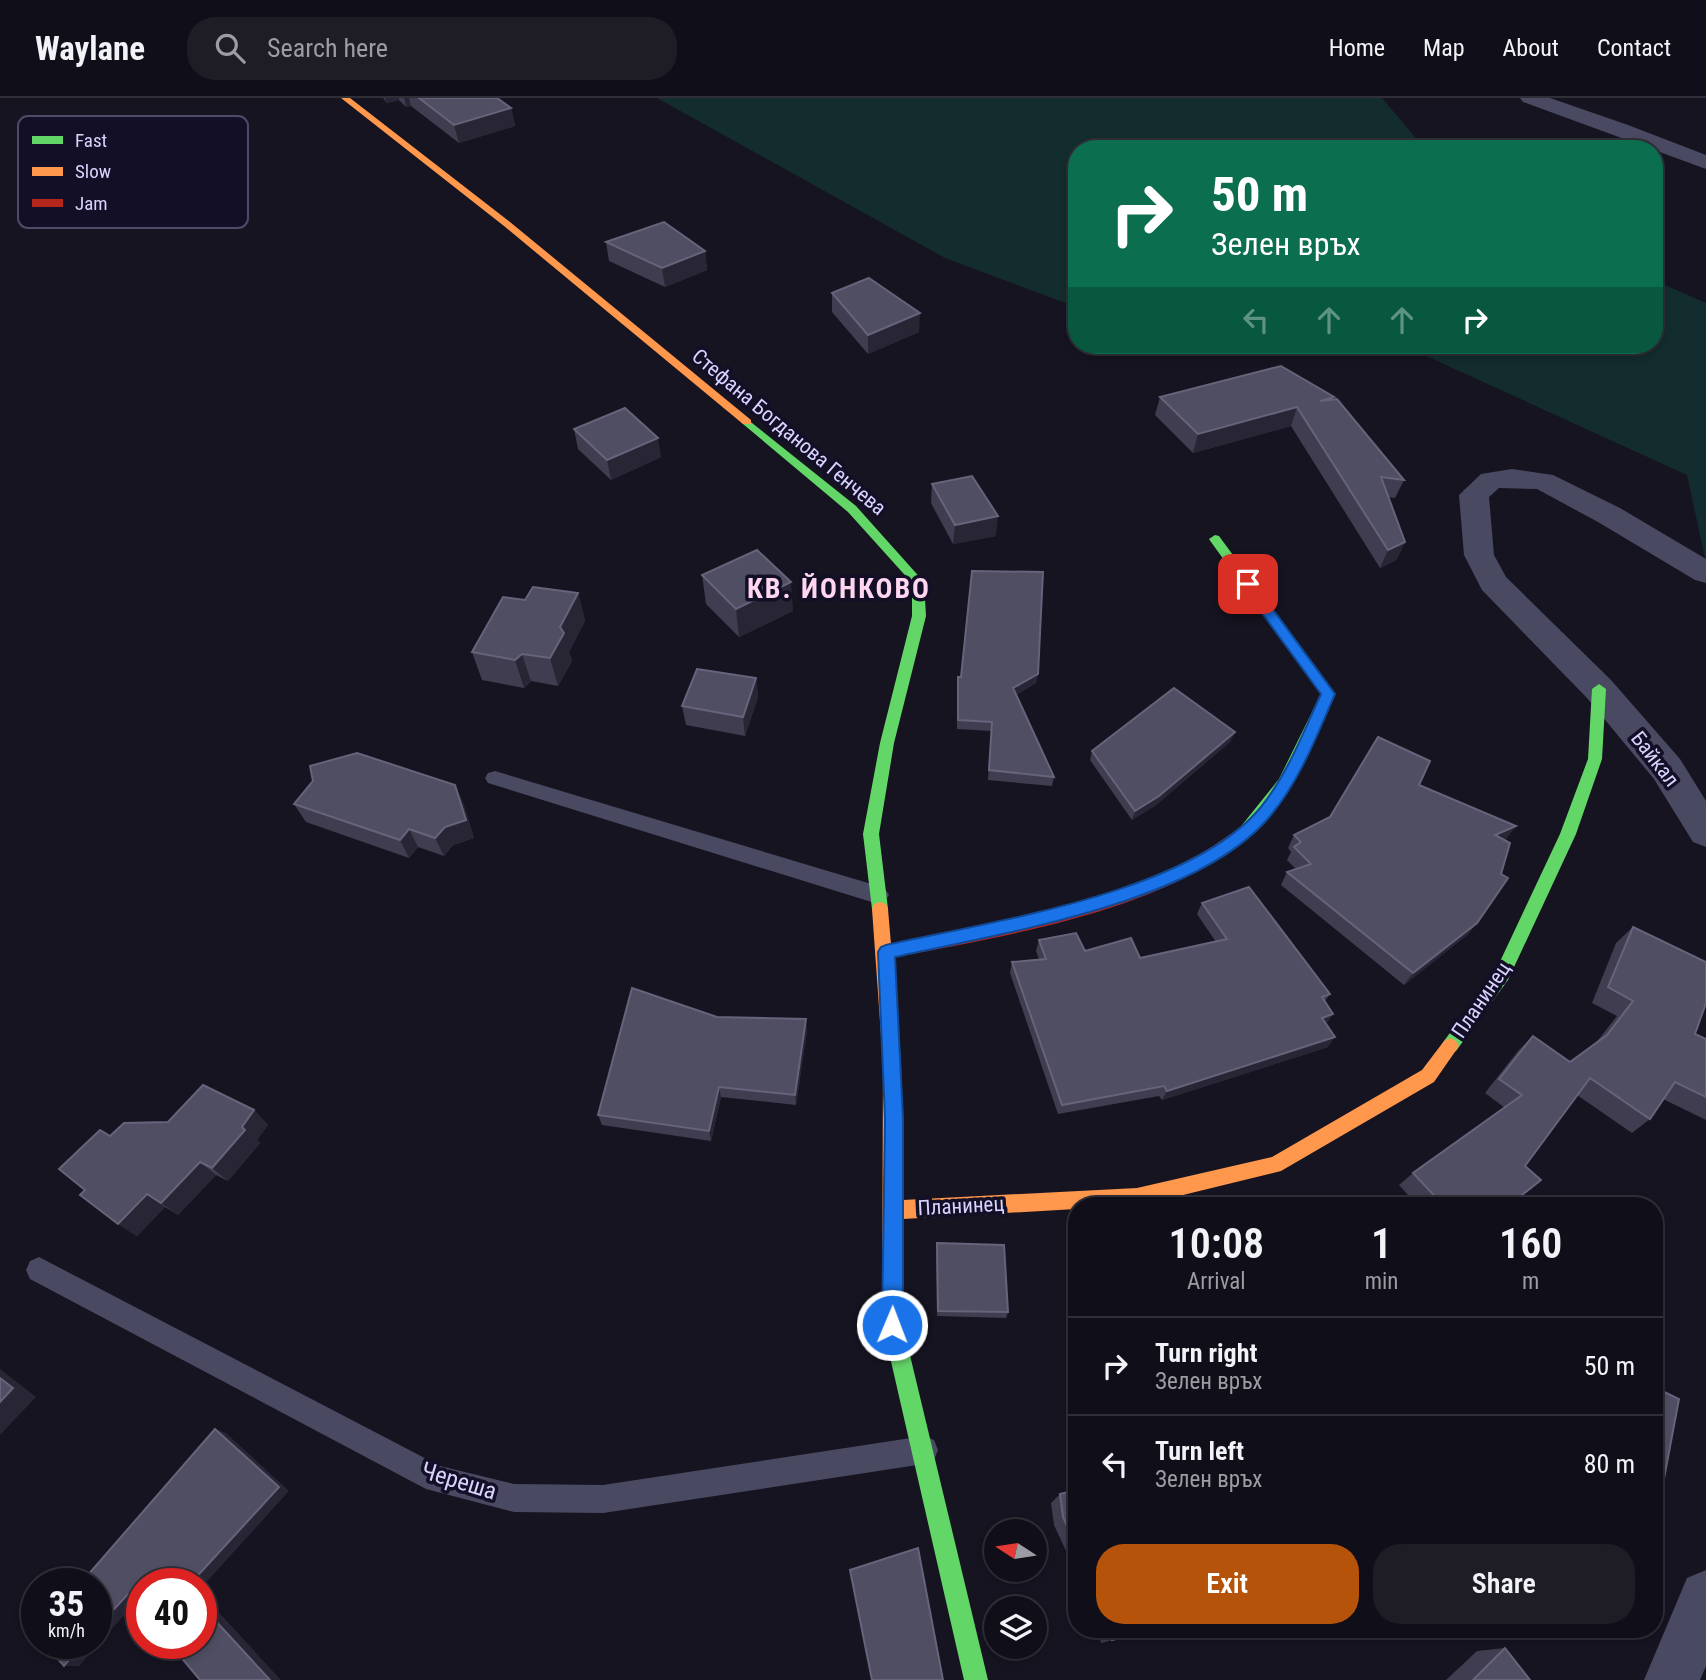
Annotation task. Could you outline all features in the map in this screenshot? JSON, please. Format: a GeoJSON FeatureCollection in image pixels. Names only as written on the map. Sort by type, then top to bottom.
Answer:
{"type":"FeatureCollection","features":[{"type":"Feature","properties":{"kind":"street","name":"Стефана Богданова Генчева"},"geometry":{"type":"LineString","coordinates":[[345,98],[507,224],[852,509],[918,582],[919,616],[887,743],[871,834],[886,952],[894,1119],[892,1325],[924,1451],[976,1680]]}},
{"type":"Feature","properties":{"kind":"street"},"geometry":{"type":"LineString","coordinates":[[1530,98],[1648,140]]}},
{"type":"Feature","properties":{"kind":"street"},"geometry":{"type":"LineString","coordinates":[[1663,146],[1706,163]]}},
{"type":"Feature","properties":{"kind":"street"},"geometry":{"type":"LineString","coordinates":[[1599,690],[1493,583],[1479,555],[1475,495],[1491,480],[1512,478],[1543,481],[1609,515],[1706,573]]}},
{"type":"Feature","properties":{"kind":"street"},"geometry":{"type":"LineString","coordinates":[[886,952],[1077,910],[1184,871],[1234,841],[1265,812],[1295,768],[1328,694],[1215,539]]}},
{"type":"Feature","properties":{"kind":"street","name":"Байкал"},"geometry":{"type":"LineString","coordinates":[[1599,690],[1667,769],[1706,832]]}},
{"type":"Feature","properties":{"kind":"street","name":"Планинец"},"geometry":{"type":"LineString","coordinates":[[1141,1197],[1275,1165],[1428,1076],[1502,975],[1568,834],[1595,759],[1599,690]]}},
{"type":"Feature","properties":{"kind":"street","name":"Планинец"},"geometry":{"type":"LineString","coordinates":[[895,1210],[1068,1201]]}},
{"type":"Feature","properties":{"kind":"street"},"geometry":{"type":"LineString","coordinates":[[1672,1680],[1706,1597]]}},
{"type":"Feature","properties":{"kind":"lane"},"geometry":{"type":"LineString","coordinates":[[495,778],[878,895]]}},
{"type":"Feature","properties":{"kind":"lane","name":"Череша"},"geometry":{"type":"LineString","coordinates":[[40,1270],[436,1479],[514,1498],[603,1499],[924,1451]]}},
{"type":"Feature","properties":{"kind":"green space"},"geometry":{"type":"Polygon","coordinates":[[[657,98],[1382,98],[1417,140],[1068,140],[1068,304],[945,258],[657,98]]]}},
{"type":"Feature","properties":{"kind":"green space"},"geometry":{"type":"Polygon","coordinates":[[[1663,284],[1706,303],[1706,563],[1687,475],[1422,354],[1663,354],[1663,284]]]}},
{"type":"Feature","properties":{"kind":"building"},"geometry":{"type":"Polygon","coordinates":[[[419,98],[497,98],[511,108],[454,125],[419,98]]]}},
{"type":"Feature","properties":{"kind":"building"},"geometry":{"type":"Polygon","coordinates":[[[664,222],[705,251],[662,268],[606,242],[664,222]]]}},
{"type":"Feature","properties":{"kind":"building"},"geometry":{"type":"Polygon","coordinates":[[[869,278],[920,313],[868,335],[832,293],[869,278]]]}},
{"type":"Feature","properties":{"kind":"building"},"geometry":{"type":"Polygon","coordinates":[[[1281,366],[1334,397],[1320,401],[1337,399],[1404,480],[1381,477],[1405,542],[1388,550],[1297,407],[1198,434],[1160,397],[1281,366]]]}},
{"type":"Feature","properties":{"kind":"building"},"geometry":{"type":"Polygon","coordinates":[[[625,408],[658,438],[607,460],[574,429],[625,408]]]}},
{"type":"Feature","properties":{"kind":"building"},"geometry":{"type":"Polygon","coordinates":[[[972,476],[998,516],[955,525],[932,484],[972,476]]]}},
{"type":"Feature","properties":{"kind":"building"},"geometry":{"type":"Polygon","coordinates":[[[757,550],[791,582],[736,609],[702,575],[757,550]]]}},
{"type":"Feature","properties":{"kind":"building"},"geometry":{"type":"Polygon","coordinates":[[[972,571],[1043,572],[1038,674],[1013,688],[1054,777],[989,770],[992,722],[958,720],[958,677],[961,677],[972,571]]]}},
{"type":"Feature","properties":{"kind":"building"},"geometry":{"type":"Polygon","coordinates":[[[533,587],[578,593],[560,627],[564,633],[550,658],[522,654],[515,660],[472,652],[503,597],[525,600],[533,587]]]}},
{"type":"Feature","properties":{"kind":"building"},"geometry":{"type":"Polygon","coordinates":[[[697,669],[756,678],[743,717],[682,706],[697,669]]]}},
{"type":"Feature","properties":{"kind":"building"},"geometry":{"type":"Polygon","coordinates":[[[1174,688],[1235,732],[1159,796],[1135,811],[1092,751],[1174,688]]]}},
{"type":"Feature","properties":{"kind":"building"},"geometry":{"type":"Polygon","coordinates":[[[1378,737],[1430,761],[1419,785],[1516,826],[1495,835],[1510,843],[1501,874],[1508,878],[1477,923],[1413,973],[1287,872],[1311,864],[1294,847],[1301,842],[1294,835],[1330,817],[1378,737]]]}},
{"type":"Feature","properties":{"kind":"building"},"geometry":{"type":"Polygon","coordinates":[[[357,753],[455,785],[466,820],[445,827],[435,838],[409,829],[400,840],[294,804],[313,781],[310,766],[357,753]]]}},
{"type":"Feature","properties":{"kind":"building"},"geometry":{"type":"Polygon","coordinates":[[[1249,887],[1330,994],[1322,997],[1333,1014],[1322,1018],[1335,1037],[1167,1091],[1164,1086],[1062,1105],[1012,962],[1046,959],[1039,940],[1076,933],[1085,951],[1131,938],[1140,958],[1227,939],[1202,903],[1249,887]]]}},
{"type":"Feature","properties":{"kind":"building"},"geometry":{"type":"Polygon","coordinates":[[[1633,927],[1706,962],[1706,1003],[1695,1034],[1706,1039],[1706,1097],[1675,1082],[1650,1119],[1590,1078],[1525,1166],[1541,1180],[1519,1197],[1436,1197],[1413,1173],[1522,1095],[1499,1079],[1533,1036],[1570,1062],[1607,1035],[1633,1001],[1608,987],[1633,927]]]}},
{"type":"Feature","properties":{"kind":"building"},"geometry":{"type":"Polygon","coordinates":[[[632,988],[717,1017],[806,1019],[795,1095],[719,1087],[709,1131],[598,1115],[632,988]]]}},
{"type":"Feature","properties":{"kind":"building"},"geometry":{"type":"Polygon","coordinates":[[[203,1085],[254,1110],[242,1127],[245,1130],[212,1168],[200,1162],[161,1203],[147,1194],[118,1224],[80,1195],[85,1190],[59,1169],[100,1130],[110,1136],[124,1123],[168,1122],[203,1085]]]}},
{"type":"Feature","properties":{"kind":"building"},"geometry":{"type":"Polygon","coordinates":[[[937,1243],[1004,1245],[1008,1312],[938,1311],[937,1243]]]}},
{"type":"Feature","properties":{"kind":"building"},"geometry":{"type":"Polygon","coordinates":[[[0,1378],[13,1388],[0,1402],[0,1378]]]}},
{"type":"Feature","properties":{"kind":"building"},"geometry":{"type":"Polygon","coordinates":[[[1663,1391],[1679,1399],[1663,1484],[1663,1391]]]}},
{"type":"Feature","properties":{"kind":"building"},"geometry":{"type":"Polygon","coordinates":[[[215,1429],[279,1487],[205,1568],[126,1568],[126,1596],[112,1612],[112,1568],[94,1568],[215,1429]]]}},
{"type":"Feature","properties":{"kind":"building"},"geometry":{"type":"Polygon","coordinates":[[[1068,1492],[1068,1528],[1063,1517],[1060,1494],[1068,1492]]]}},
{"type":"Feature","properties":{"kind":"building"},"geometry":{"type":"Polygon","coordinates":[[[918,1548],[943,1680],[872,1680],[850,1570],[918,1548]]]}},
{"type":"Feature","properties":{"kind":"building"},"geometry":{"type":"Polygon","coordinates":[[[217,1622],[270,1680],[200,1680],[182,1659],[217,1659],[217,1622]]]}},
{"type":"Feature","properties":{"kind":"building"},"geometry":{"type":"Polygon","coordinates":[[[1505,1648],[1530,1680],[1473,1680],[1505,1648]]]}},
{"type":"Feature","properties":{"kind":"building"},"geometry":{"type":"Polygon","coordinates":[[[58,1659],[70,1659],[64,1666],[58,1659]]]}},
{"type":"Feature","properties":{"kind":"traffic: fast"},"geometry":{"type":"LineString","coordinates":[[747,422],[852,509],[918,582],[919,616],[887,743],[871,834],[880,909]]}},
{"type":"Feature","properties":{"kind":"traffic: fast"},"geometry":{"type":"LineString","coordinates":[[1215,539],[1328,694],[1284,783],[1247,829]]}},
{"type":"Feature","properties":{"kind":"traffic: fast"},"geometry":{"type":"LineString","coordinates":[[1450,1046],[1502,975],[1568,834],[1595,759],[1599,689]]}},
{"type":"Feature","properties":{"kind":"traffic: fast"},"geometry":{"type":"LineString","coordinates":[[892,1322],[976,1680]]}},
{"type":"Feature","properties":{"kind":"traffic: slow"},"geometry":{"type":"LineString","coordinates":[[345,98],[507,224],[747,422]]}},
{"type":"Feature","properties":{"kind":"traffic: slow"},"geometry":{"type":"LineString","coordinates":[[880,909],[892,1063],[892,1322]]}},
{"type":"Feature","properties":{"kind":"traffic: slow"},"geometry":{"type":"LineString","coordinates":[[1137,1197],[1275,1165],[1428,1076],[1450,1046]]}},
{"type":"Feature","properties":{"kind":"traffic: slow"},"geometry":{"type":"LineString","coordinates":[[895,1210],[1068,1201]]}},
{"type":"Feature","properties":{"kind":"traffic: jam"},"geometry":{"type":"LineString","coordinates":[[886,952],[1026,923],[1125,895],[1213,855],[1247,829]]}},
{"type":"Feature","properties":{"kind":"district","name":"КВ. ЙОНКОВО"},"geometry":{"type":"Point","coordinates":[839,588]}},
{"type":"Feature","properties":{"kind":"route"},"geometry":{"type":"LineString","coordinates":[[892,1325],[894,1119],[886,952],[1077,910],[1184,871],[1234,841],[1265,812],[1295,768],[1328,694],[1248,584]]}}]}
